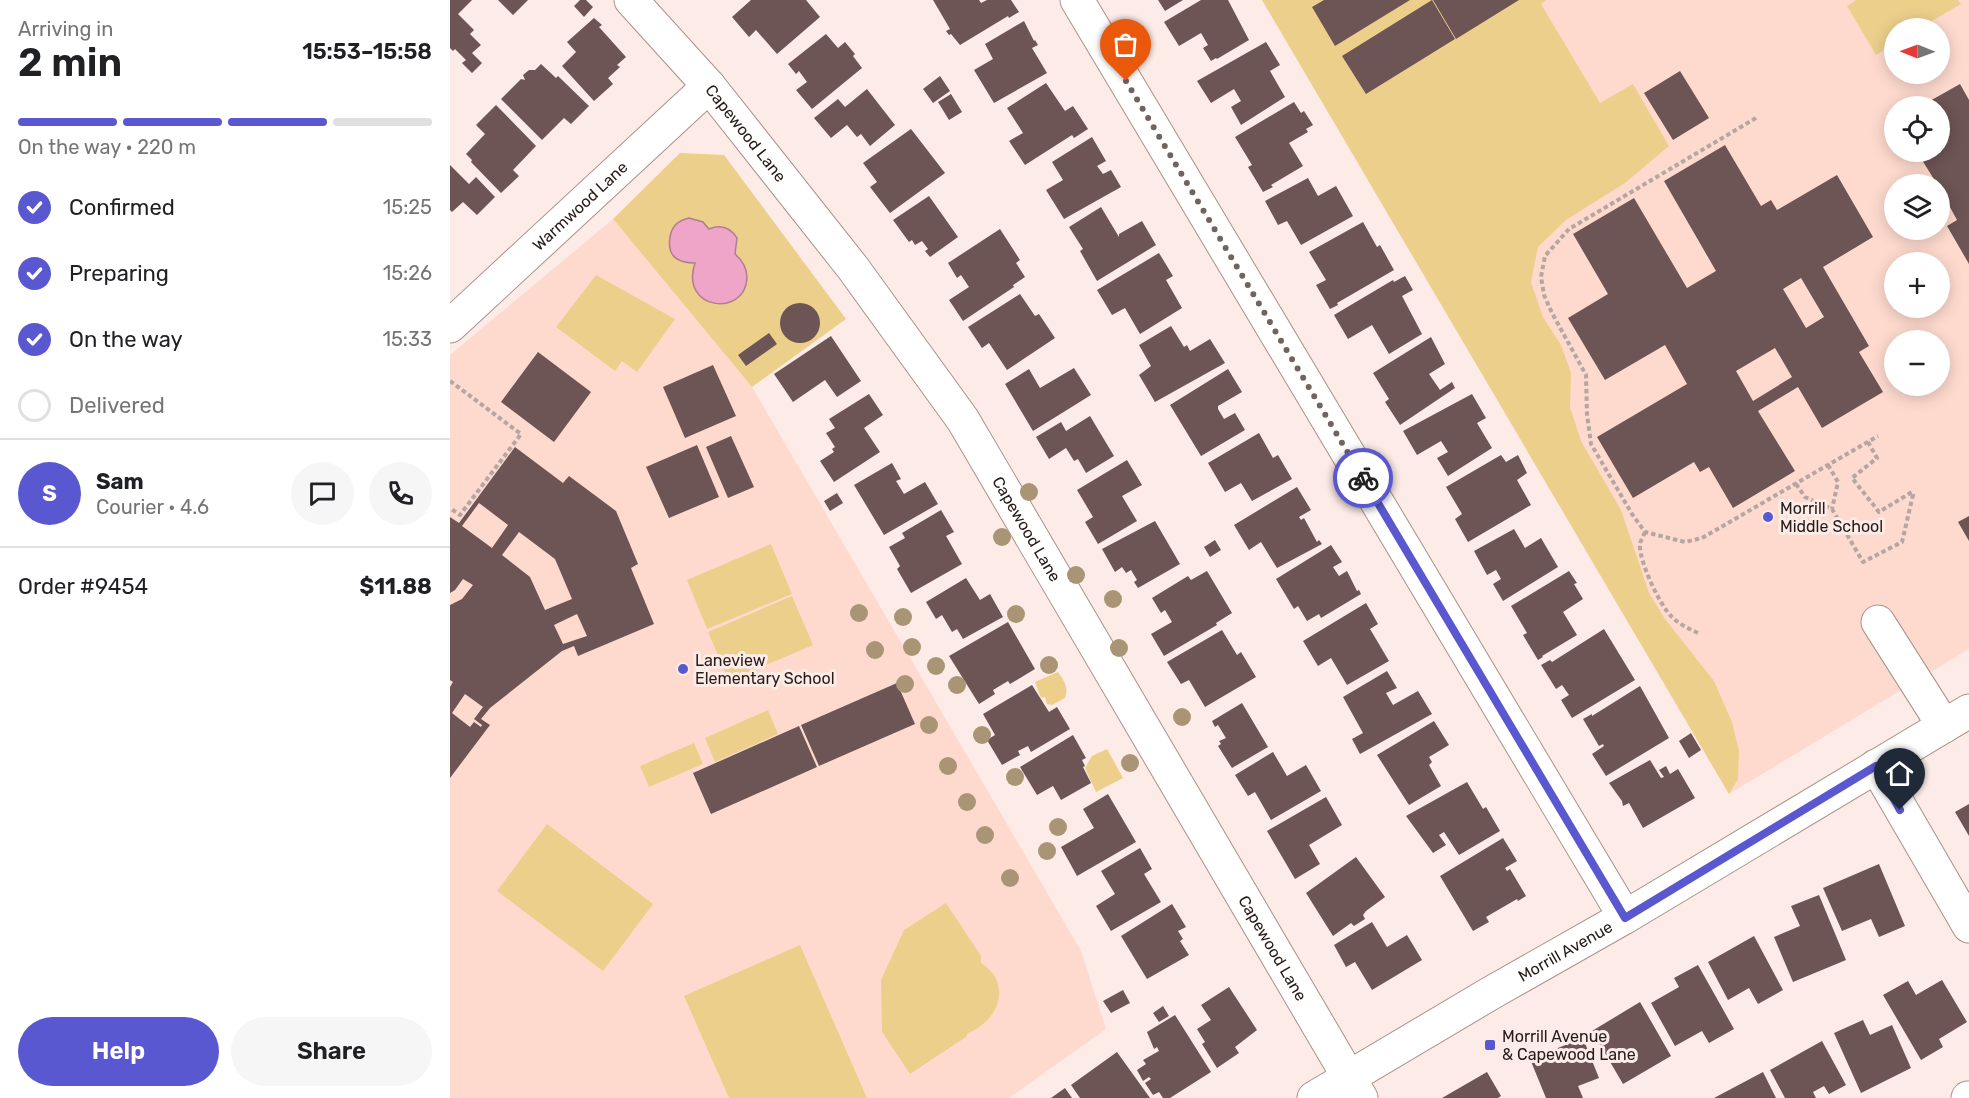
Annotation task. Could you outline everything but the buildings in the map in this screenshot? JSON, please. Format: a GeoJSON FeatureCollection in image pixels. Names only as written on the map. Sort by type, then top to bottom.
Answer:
{"type":"FeatureCollection","features":[{"type":"Feature","properties":{"kind":"street","name":"Capewood Lane"},"geometry":{"type":"LineString","coordinates":[[631,0],[709,86],[853,268],[963,420],[1355,1088]]}},
{"type":"Feature","properties":{"kind":"street"},"geometry":{"type":"LineString","coordinates":[[1077,0],[1625,918]]}},
{"type":"Feature","properties":{"kind":"street","name":"Warmwood Lane"},"geometry":{"type":"LineString","coordinates":[[450,326],[709,86]]}},
{"type":"Feature","properties":{"kind":"street"},"geometry":{"type":"LineString","coordinates":[[1878,622],[1956,719]]}},
{"type":"Feature","properties":{"kind":"street","name":"Morrill Avenue"},"geometry":{"type":"LineString","coordinates":[[1314,1098],[1355,1088],[1491,993],[1625,918],[1956,719]]}},
{"type":"Feature","properties":{"kind":"street"},"geometry":{"type":"LineString","coordinates":[[1876,766],[1969,926]]}},
{"type":"Feature","properties":{"kind":"path"},"geometry":{"type":"LineString","coordinates":[[1756,118],[1569,229],[1545,256],[1541,277],[1544,295],[1586,375],[1587,414],[1591,444],[1645,532],[1685,542],[1702,538],[1878,436]]}},
{"type":"Feature","properties":{"kind":"path"},"geometry":{"type":"LineString","coordinates":[[450,381],[520,434],[460,515],[450,508]]}},
{"type":"Feature","properties":{"kind":"path"},"geometry":{"type":"LineString","coordinates":[[1796,484],[1805,497],[1832,509],[1863,562],[1902,542],[1912,492],[1879,512],[1852,478],[1877,458],[1868,442]]}},
{"type":"Feature","properties":{"kind":"path"},"geometry":{"type":"LineString","coordinates":[[1828,465],[1838,482],[1832,509]]}},
{"type":"Feature","properties":{"kind":"path"},"geometry":{"type":"LineString","coordinates":[[1645,532],[1640,545],[1662,606],[1683,626],[1700,634]]}},
{"type":"Feature","properties":{"kind":"shaded area","name":"Morrill Middle School"},"geometry":{"type":"Polygon","coordinates":[[[1262,0],[1969,0],[1969,649],[1729,794],[1262,0]]]}},
{"type":"Feature","properties":{"kind":"shaded area"},"geometry":{"type":"Polygon","coordinates":[[[1262,0],[1546,0],[1541,4],[1600,103],[1633,84],[1669,146],[1625,183],[1566,220],[1538,247],[1531,282],[1543,317],[1561,345],[1571,373],[1570,407],[1581,441],[1621,510],[1649,593],[1665,619],[1714,681],[1732,722],[1739,751],[1738,779],[1729,794],[1262,0]]]}},
{"type":"Feature","properties":{"kind":"shaded area"},"geometry":{"type":"Polygon","coordinates":[[[1856,0],[1958,0],[1961,4],[1937,18],[1884,18],[1884,50],[1876,55],[1847,6],[1856,0]]]}},
{"type":"Feature","properties":{"kind":"shaded area"},"geometry":{"type":"Polygon","coordinates":[[[680,153],[724,155],[846,319],[752,387],[613,219],[680,153]]]}},
{"type":"Feature","properties":{"kind":"shaded area"},"geometry":{"type":"Polygon","coordinates":[[[689,218],[703,222],[709,229],[725,228],[737,238],[735,254],[744,264],[747,278],[744,291],[736,299],[725,303],[714,303],[704,299],[696,291],[693,279],[695,263],[683,262],[672,254],[669,244],[672,230],[678,222],[689,218]]]}},
{"type":"Feature","properties":{"kind":"shaded area","name":"Laneview Elementary School"},"geometry":{"type":"Polygon","coordinates":[[[613,219],[752,387],[1081,951],[1106,1029],[1009,1098],[450,1098],[450,355],[613,219]]]}},
{"type":"Feature","properties":{"kind":"shaded area"},"geometry":{"type":"Polygon","coordinates":[[[596,275],[675,319],[637,372],[622,361],[615,371],[556,327],[596,275]]]}},
{"type":"Feature","properties":{"kind":"shaded area"},"geometry":{"type":"Polygon","coordinates":[[[771,544],[792,594],[707,629],[687,580],[771,544]]]}},
{"type":"Feature","properties":{"kind":"shaded area"},"geometry":{"type":"Polygon","coordinates":[[[792,596],[813,645],[729,681],[708,632],[792,596]]]}},
{"type":"Feature","properties":{"kind":"shaded area"},"geometry":{"type":"Polygon","coordinates":[[[1058,672],[1066,687],[1065,698],[1052,705],[1047,704],[1045,697],[1041,698],[1035,682],[1058,672]]]}},
{"type":"Feature","properties":{"kind":"shaded area"},"geometry":{"type":"Polygon","coordinates":[[[768,710],[778,734],[715,762],[705,738],[768,710]]]}},
{"type":"Feature","properties":{"kind":"shaded area"},"geometry":{"type":"Polygon","coordinates":[[[694,743],[703,764],[649,787],[640,766],[694,743]]]}},
{"type":"Feature","properties":{"kind":"shaded area"},"geometry":{"type":"Polygon","coordinates":[[[1107,749],[1123,778],[1096,792],[1085,768],[1092,756],[1107,749]]]}},
{"type":"Feature","properties":{"kind":"shaded area"},"geometry":{"type":"Polygon","coordinates":[[[547,824],[653,904],[603,971],[497,891],[547,824]]]}},
{"type":"Feature","properties":{"kind":"shaded area"},"geometry":{"type":"Polygon","coordinates":[[[946,903],[981,956],[981,963],[991,971],[997,981],[998,1001],[988,1020],[910,1074],[882,1032],[881,980],[904,930],[946,903]]]}},
{"type":"Feature","properties":{"kind":"shaded area"},"geometry":{"type":"Polygon","coordinates":[[[800,945],[867,1098],[729,1098],[684,996],[800,945]]]}},
{"type":"Feature","properties":{"kind":"way so far"},"geometry":{"type":"LineString","coordinates":[[1126,81],[1363,478]]}},
{"type":"Feature","properties":{"kind":"place","name":"Morrill Middle School"},"geometry":{"type":"Point","coordinates":[1768,517]}},
{"type":"Feature","properties":{"kind":"place","name":"Laneview Elementary School"},"geometry":{"type":"Point","coordinates":[683,669]}},
{"type":"Feature","properties":{"kind":"place","name":"Morrill Avenue & Capewood Lane"},"geometry":{"type":"Point","coordinates":[1490,1045]}},
{"type":"Feature","properties":{"kind":"route"},"geometry":{"type":"LineString","coordinates":[[1363,478],[1625,918],[1876,766],[1900,810]]}}]}
